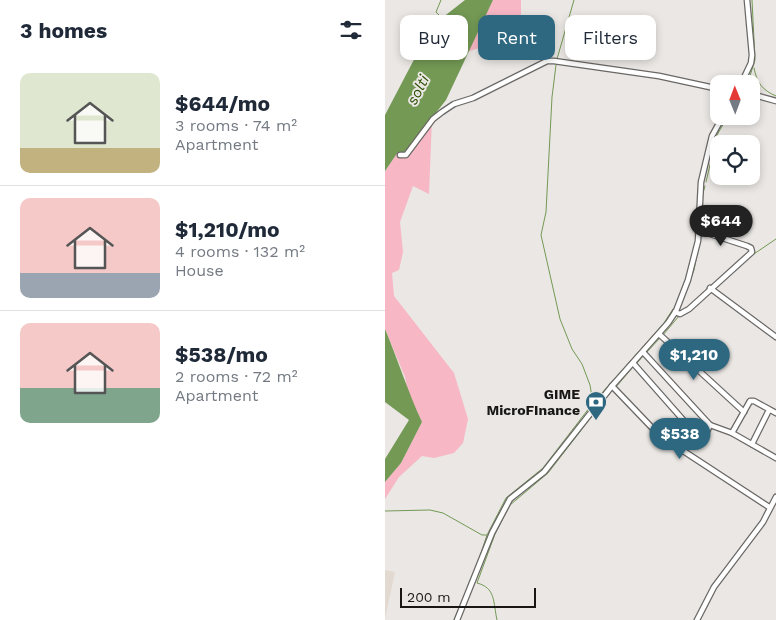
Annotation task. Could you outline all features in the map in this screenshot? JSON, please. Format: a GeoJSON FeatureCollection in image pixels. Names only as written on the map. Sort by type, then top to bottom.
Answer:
{"type":"FeatureCollection","features":[{"type":"Feature","properties":{"kind":"street"},"geometry":{"type":"LineString","coordinates":[[745,75],[751,63],[752,55],[747,0]]}},
{"type":"Feature","properties":{"kind":"street"},"geometry":{"type":"LineString","coordinates":[[400,155],[406,155],[433,119],[454,104],[473,98],[547,61],[554,60],[659,76],[710,87]]}},
{"type":"Feature","properties":{"kind":"street"},"geometry":{"type":"LineString","coordinates":[[760,97],[776,101]]}},
{"type":"Feature","properties":{"kind":"street"},"geometry":{"type":"LineString","coordinates":[[457,620],[503,508],[510,499],[544,472],[612,386],[659,334],[675,312],[688,280],[698,242],[701,182],[711,136],[718,125]]}},
{"type":"Feature","properties":{"kind":"street"},"geometry":{"type":"LineString","coordinates":[[675,312],[680,314],[689,308],[752,252],[752,249],[698,230]]}},
{"type":"Feature","properties":{"kind":"street"},"geometry":{"type":"LineString","coordinates":[[710,288],[776,336]]}},
{"type":"Feature","properties":{"kind":"street"},"geometry":{"type":"LineString","coordinates":[[659,334],[744,412]]}},
{"type":"Feature","properties":{"kind":"street"},"geometry":{"type":"LineString","coordinates":[[643,352],[675,384],[710,426],[732,433],[776,458]]}},
{"type":"Feature","properties":{"kind":"street"},"geometry":{"type":"LineString","coordinates":[[633,363],[700,439],[704,438],[710,426]]}},
{"type":"Feature","properties":{"kind":"street"},"geometry":{"type":"LineString","coordinates":[[612,386],[659,434],[769,507]]}},
{"type":"Feature","properties":{"kind":"street"},"geometry":{"type":"LineString","coordinates":[[732,433],[752,401],[776,413]]}},
{"type":"Feature","properties":{"kind":"street"},"geometry":{"type":"LineString","coordinates":[[751,444],[769,410]]}},
{"type":"Feature","properties":{"kind":"street"},"geometry":{"type":"LineString","coordinates":[[697,620],[714,588],[763,522],[769,507],[776,497]]}},
{"type":"Feature","properties":{"kind":"shaded area"},"geometry":{"type":"Polygon","coordinates":[[[493,0],[521,0],[521,15],[486,15],[493,0]]]}},
{"type":"Feature","properties":{"kind":"shaded area"},"geometry":{"type":"Polygon","coordinates":[[[478,30],[478,48],[468,52],[478,30]]]}},
{"type":"Feature","properties":{"kind":"shaded area"},"geometry":{"type":"Polygon","coordinates":[[[432,118],[429,194],[413,186],[400,222],[403,252],[399,270],[392,273],[394,296],[454,373],[468,419],[463,443],[454,453],[434,458],[422,456],[399,477],[385,499],[385,482],[401,463],[422,422],[408,393],[405,377],[385,329],[385,171],[398,152],[432,118]]]}},
{"type":"Feature","properties":{"kind":"shaded area"},"geometry":{"type":"Polygon","coordinates":[[[385,570],[395,572],[385,619],[385,570]]]}},
{"type":"Feature","properties":{"kind":"water"},"geometry":{"type":"Polygon","coordinates":[[[465,0],[493,0],[486,15],[478,15],[478,32],[468,53],[468,15],[446,15],[465,0]]]}},
{"type":"Feature","properties":{"kind":"water","name":"solti"},"geometry":{"type":"Polygon","coordinates":[[[414,60],[465,60],[446,100],[409,147],[404,152],[398,152],[385,171],[385,115],[414,60]]]}},
{"type":"Feature","properties":{"kind":"water"},"geometry":{"type":"Polygon","coordinates":[[[385,329],[422,422],[401,463],[385,482],[385,459],[409,420],[385,402],[385,329]]]}},
{"type":"Feature","properties":{"kind":"waterway"},"geometry":{"type":"LineString","coordinates":[[439,15],[436,12],[441,0]]}},
{"type":"Feature","properties":{"kind":"waterway"},"geometry":{"type":"LineString","coordinates":[[557,59],[574,0]]}},
{"type":"Feature","properties":{"kind":"waterway"},"geometry":{"type":"LineString","coordinates":[[750,75],[755,60],[752,0]]}},
{"type":"Feature","properties":{"kind":"waterway"},"geometry":{"type":"LineString","coordinates":[[385,511],[430,510],[443,513],[482,535],[487,535],[506,498],[543,468],[593,403],[590,385],[582,364],[572,349],[560,319],[541,235],[546,212],[552,97],[556,65]]}},
{"type":"Feature","properties":{"kind":"waterway"},"geometry":{"type":"LineString","coordinates":[[754,68],[761,85],[776,96]]}},
{"type":"Feature","properties":{"kind":"waterway"},"geometry":{"type":"LineString","coordinates":[[706,182],[717,135],[723,125]]}},
{"type":"Feature","properties":{"kind":"waterway"},"geometry":{"type":"LineString","coordinates":[[702,197],[705,186]]}},
{"type":"Feature","properties":{"kind":"waterway"},"geometry":{"type":"LineString","coordinates":[[702,207],[702,229]]}},
{"type":"Feature","properties":{"kind":"waterway"},"geometry":{"type":"LineString","coordinates":[[679,310],[694,270],[701,233]]}},
{"type":"Feature","properties":{"kind":"waterway"},"geometry":{"type":"LineString","coordinates":[[748,258],[776,239]]}},
{"type":"Feature","properties":{"kind":"waterway"},"geometry":{"type":"LineString","coordinates":[[593,403],[664,323],[673,309]]}},
{"type":"Feature","properties":{"kind":"waterway"},"geometry":{"type":"LineString","coordinates":[[663,335],[679,316]]}},
{"type":"Feature","properties":{"kind":"waterway"},"geometry":{"type":"LineString","coordinates":[[646,353],[660,338]]}},
{"type":"Feature","properties":{"kind":"waterway"},"geometry":{"type":"LineString","coordinates":[[637,363],[644,355]]}},
{"type":"Feature","properties":{"kind":"waterway"},"geometry":{"type":"LineString","coordinates":[[616,387],[633,367]]}},
{"type":"Feature","properties":{"kind":"waterway"},"geometry":{"type":"LineString","coordinates":[[497,620],[491,592],[488,588],[477,583],[495,534],[510,505],[548,473],[613,389]]}},
{"type":"Feature","properties":{"kind":"waterway"},"geometry":{"type":"LineString","coordinates":[[477,565],[487,535]]}},
{"type":"Feature","properties":{"kind":"waterway"},"geometry":{"type":"LineString","coordinates":[[454,620],[470,582]]}},
{"type":"Feature","properties":{"kind":"place","name":"GIME MicroFInance"},"geometry":{"type":"Point","coordinates":[596,421]}}]}
